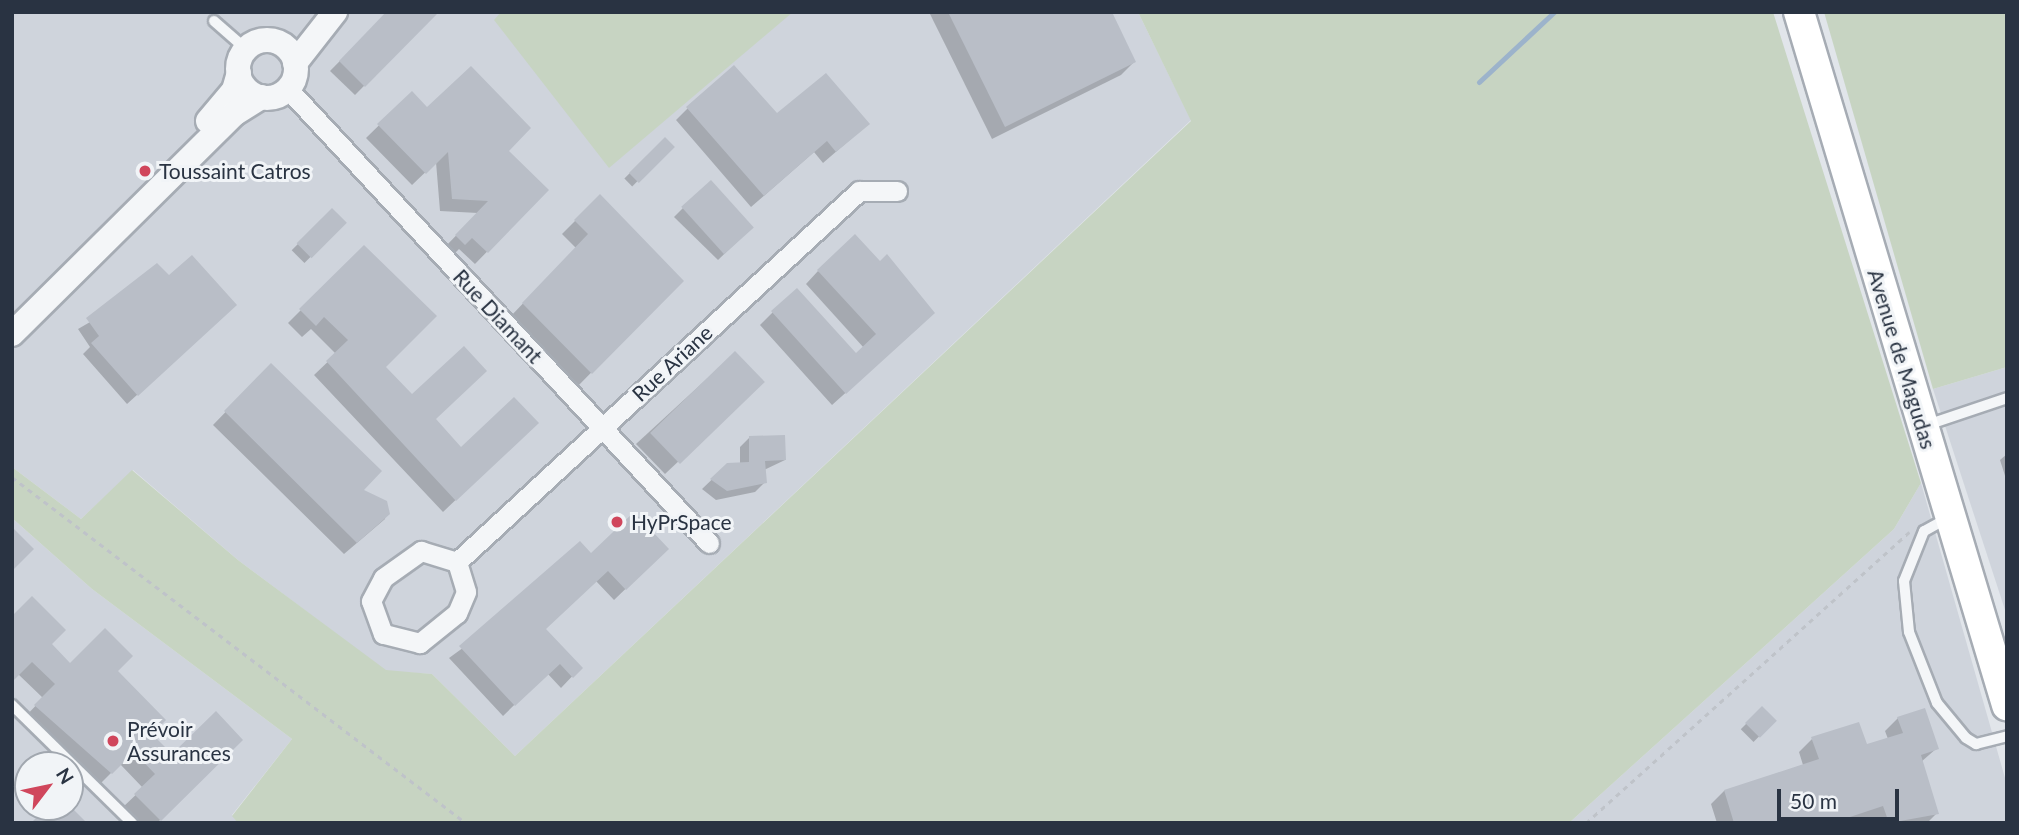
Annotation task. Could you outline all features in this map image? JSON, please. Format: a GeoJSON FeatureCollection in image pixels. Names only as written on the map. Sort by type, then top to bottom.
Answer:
{"type":"FeatureCollection","features":[{"type":"Feature","properties":{"kind":"main road","name":"Avenue de Magudas"},"geometry":{"type":"LineString","coordinates":[[1799,12],[2007,705]]}},
{"type":"Feature","properties":{"kind":"street"},"geometry":{"type":"LineString","coordinates":[[12,334],[111,232],[136,195],[224,105],[239,73],[246,49],[271,41],[314,12]]}},
{"type":"Feature","properties":{"kind":"street"},"geometry":{"type":"LineString","coordinates":[[111,232],[143,209],[234,114],[261,97],[288,89],[295,62],[335,12]]}},
{"type":"Feature","properties":{"kind":"street"},"geometry":{"type":"LineString","coordinates":[[271,41],[287,48],[295,62]]}},
{"type":"Feature","properties":{"kind":"street"},"geometry":{"type":"LineString","coordinates":[[239,73],[246,89],[261,97]]}},
{"type":"Feature","properties":{"kind":"street","name":"Rue Diamant"},"geometry":{"type":"LineString","coordinates":[[288,89],[709,543]]}},
{"type":"Feature","properties":{"kind":"street","name":"Rue Ariane"},"geometry":{"type":"LineString","coordinates":[[457,562],[859,191],[897,191]]}},
{"type":"Feature","properties":{"kind":"street"},"geometry":{"type":"LineString","coordinates":[[421,551],[457,562],[467,592],[443,627],[420,643],[383,634],[371,601],[383,578],[421,551]]}},
{"type":"Feature","properties":{"kind":"lane"},"geometry":{"type":"LineString","coordinates":[[214,22],[246,49]]}},
{"type":"Feature","properties":{"kind":"lane"},"geometry":{"type":"LineString","coordinates":[[1923,427],[2007,398]]}},
{"type":"Feature","properties":{"kind":"lane"},"geometry":{"type":"LineString","coordinates":[[1950,517],[1924,531],[1908,569],[1902,589],[1909,632],[1937,704],[1966,738],[1976,744],[2007,736]]}},
{"type":"Feature","properties":{"kind":"lane"},"geometry":{"type":"LineString","coordinates":[[12,705],[132,823]]}},
{"type":"Feature","properties":{"kind":"path"},"geometry":{"type":"LineString","coordinates":[[12,477],[466,823]]}},
{"type":"Feature","properties":{"kind":"path"},"geometry":{"type":"LineString","coordinates":[[1586,823],[1917,523]]}},
{"type":"Feature","properties":{"kind":"shaded area"},"geometry":{"type":"Polygon","coordinates":[[[12,12],[1138,12],[1191,120],[515,756],[432,674],[386,671],[238,560],[133,470],[81,519],[12,467],[12,12]]]}},
{"type":"Feature","properties":{"kind":"shaded area"},"geometry":{"type":"Polygon","coordinates":[[[2007,367],[2007,616],[1933,389],[2007,367]]]}},
{"type":"Feature","properties":{"kind":"shaded area"},"geometry":{"type":"Polygon","coordinates":[[[1921,483],[2007,785],[2007,823],[1569,823],[1894,529],[1921,483]]]}},
{"type":"Feature","properties":{"kind":"shaded area"},"geometry":{"type":"Polygon","coordinates":[[[12,518],[92,589],[292,739],[232,815],[238,823],[12,823],[12,518]]]}},
{"type":"Feature","properties":{"kind":"green space"},"geometry":{"type":"Polygon","coordinates":[[[501,12],[793,12],[609,168],[494,20],[501,12]]]}},
{"type":"Feature","properties":{"kind":"green space"},"geometry":{"type":"Polygon","coordinates":[[[1138,12],[1773,12],[1921,483],[1894,529],[1569,823],[238,823],[232,816],[292,739],[92,589],[12,518],[12,467],[81,519],[132,470],[238,560],[386,670],[432,674],[515,756],[1191,121],[1138,12]]]}},
{"type":"Feature","properties":{"kind":"green space"},"geometry":{"type":"Polygon","coordinates":[[[1824,12],[2007,12],[2007,367],[1933,389],[1824,12]]]}},
{"type":"Feature","properties":{"kind":"building"},"geometry":{"type":"Polygon","coordinates":[[[386,12],[439,12],[365,87],[339,61],[386,12]]]}},
{"type":"Feature","properties":{"kind":"building"},"geometry":{"type":"Polygon","coordinates":[[[948,12],[1112,12],[1136,62],[1005,127],[948,12]]]}},
{"type":"Feature","properties":{"kind":"building"},"geometry":{"type":"Polygon","coordinates":[[[734,65],[777,113],[826,73],[870,124],[836,152],[827,141],[764,196],[686,107],[734,65]]]}},
{"type":"Feature","properties":{"kind":"building"},"geometry":{"type":"Polygon","coordinates":[[[471,66],[531,128],[509,151],[549,190],[488,253],[472,238],[465,245],[455,235],[488,201],[452,199],[448,152],[426,174],[377,124],[412,91],[427,107],[471,66]]]}},
{"type":"Feature","properties":{"kind":"building"},"geometry":{"type":"Polygon","coordinates":[[[665,137],[675,147],[639,183],[629,173],[665,137]]]}},
{"type":"Feature","properties":{"kind":"building"},"geometry":{"type":"Polygon","coordinates":[[[711,180],[754,228],[724,254],[681,207],[711,180]]]}},
{"type":"Feature","properties":{"kind":"building"},"geometry":{"type":"Polygon","coordinates":[[[600,194],[684,281],[592,374],[522,303],[588,234],[574,220],[600,194]]]}},
{"type":"Feature","properties":{"kind":"building"},"geometry":{"type":"Polygon","coordinates":[[[332,208],[347,223],[311,258],[297,243],[332,208]]]}},
{"type":"Feature","properties":{"kind":"building"},"geometry":{"type":"Polygon","coordinates":[[[855,234],[880,261],[887,254],[935,313],[846,394],[771,311],[797,288],[856,353],[876,334],[817,270],[855,234]]]}},
{"type":"Feature","properties":{"kind":"building"},"geometry":{"type":"Polygon","coordinates":[[[364,245],[437,316],[386,367],[412,394],[464,346],[487,371],[436,419],[461,447],[514,397],[539,423],[456,501],[326,361],[348,340],[324,317],[316,326],[299,309],[364,245]]]}},
{"type":"Feature","properties":{"kind":"building"},"geometry":{"type":"Polygon","coordinates":[[[192,255],[237,305],[138,396],[91,343],[99,336],[86,318],[157,263],[169,275],[192,255]]]}},
{"type":"Feature","properties":{"kind":"building"},"geometry":{"type":"Polygon","coordinates":[[[735,351],[765,382],[680,464],[650,433],[735,351]]]}},
{"type":"Feature","properties":{"kind":"building"},"geometry":{"type":"Polygon","coordinates":[[[271,363],[382,471],[364,490],[387,501],[390,514],[357,543],[224,411],[271,363]]]}},
{"type":"Feature","properties":{"kind":"building"},"geometry":{"type":"Polygon","coordinates":[[[785,435],[786,460],[765,461],[767,483],[727,491],[710,479],[727,463],[749,462],[749,436],[785,435]]]}},
{"type":"Feature","properties":{"kind":"building"},"geometry":{"type":"Polygon","coordinates":[[[634,512],[669,549],[626,590],[608,571],[546,629],[583,668],[573,678],[560,664],[515,706],[459,646],[580,541],[591,553],[634,512]]]}},
{"type":"Feature","properties":{"kind":"building"},"geometry":{"type":"Polygon","coordinates":[[[12,527],[34,549],[12,571],[12,527]]]}},
{"type":"Feature","properties":{"kind":"building"},"geometry":{"type":"Polygon","coordinates":[[[32,596],[66,630],[52,644],[70,663],[105,628],[133,656],[118,671],[166,720],[152,734],[172,754],[216,711],[243,740],[161,821],[134,794],[155,774],[134,752],[112,774],[34,705],[55,684],[32,662],[12,682],[12,616],[32,596]]]}},
{"type":"Feature","properties":{"kind":"building"},"geometry":{"type":"Polygon","coordinates":[[[1762,706],[1777,721],[1760,738],[1745,723],[1762,706]]]}},
{"type":"Feature","properties":{"kind":"building"},"geometry":{"type":"Polygon","coordinates":[[[1925,708],[1939,749],[1921,755],[1939,814],[1889,823],[1883,806],[1850,817],[1852,823],[1734,823],[1724,790],[1819,759],[1811,737],[1859,722],[1867,744],[1903,733],[1897,717],[1925,708]]]}},
{"type":"Feature","properties":{"kind":"building"},"geometry":{"type":"Polygon","coordinates":[[[84,820],[87,823],[31,823],[84,820]]]}},
{"type":"Feature","properties":{"kind":"waterway"},"geometry":{"type":"LineString","coordinates":[[1479,82],[1554,12]]}},
{"type":"Feature","properties":{"kind":"place","name":"Toussaint Catros"},"geometry":{"type":"Point","coordinates":[145,171]}},
{"type":"Feature","properties":{"kind":"place","name":"HyPrSpace"},"geometry":{"type":"Point","coordinates":[617,522]}},
{"type":"Feature","properties":{"kind":"place","name":"Prévoir Assurances"},"geometry":{"type":"Point","coordinates":[113,741]}}]}
